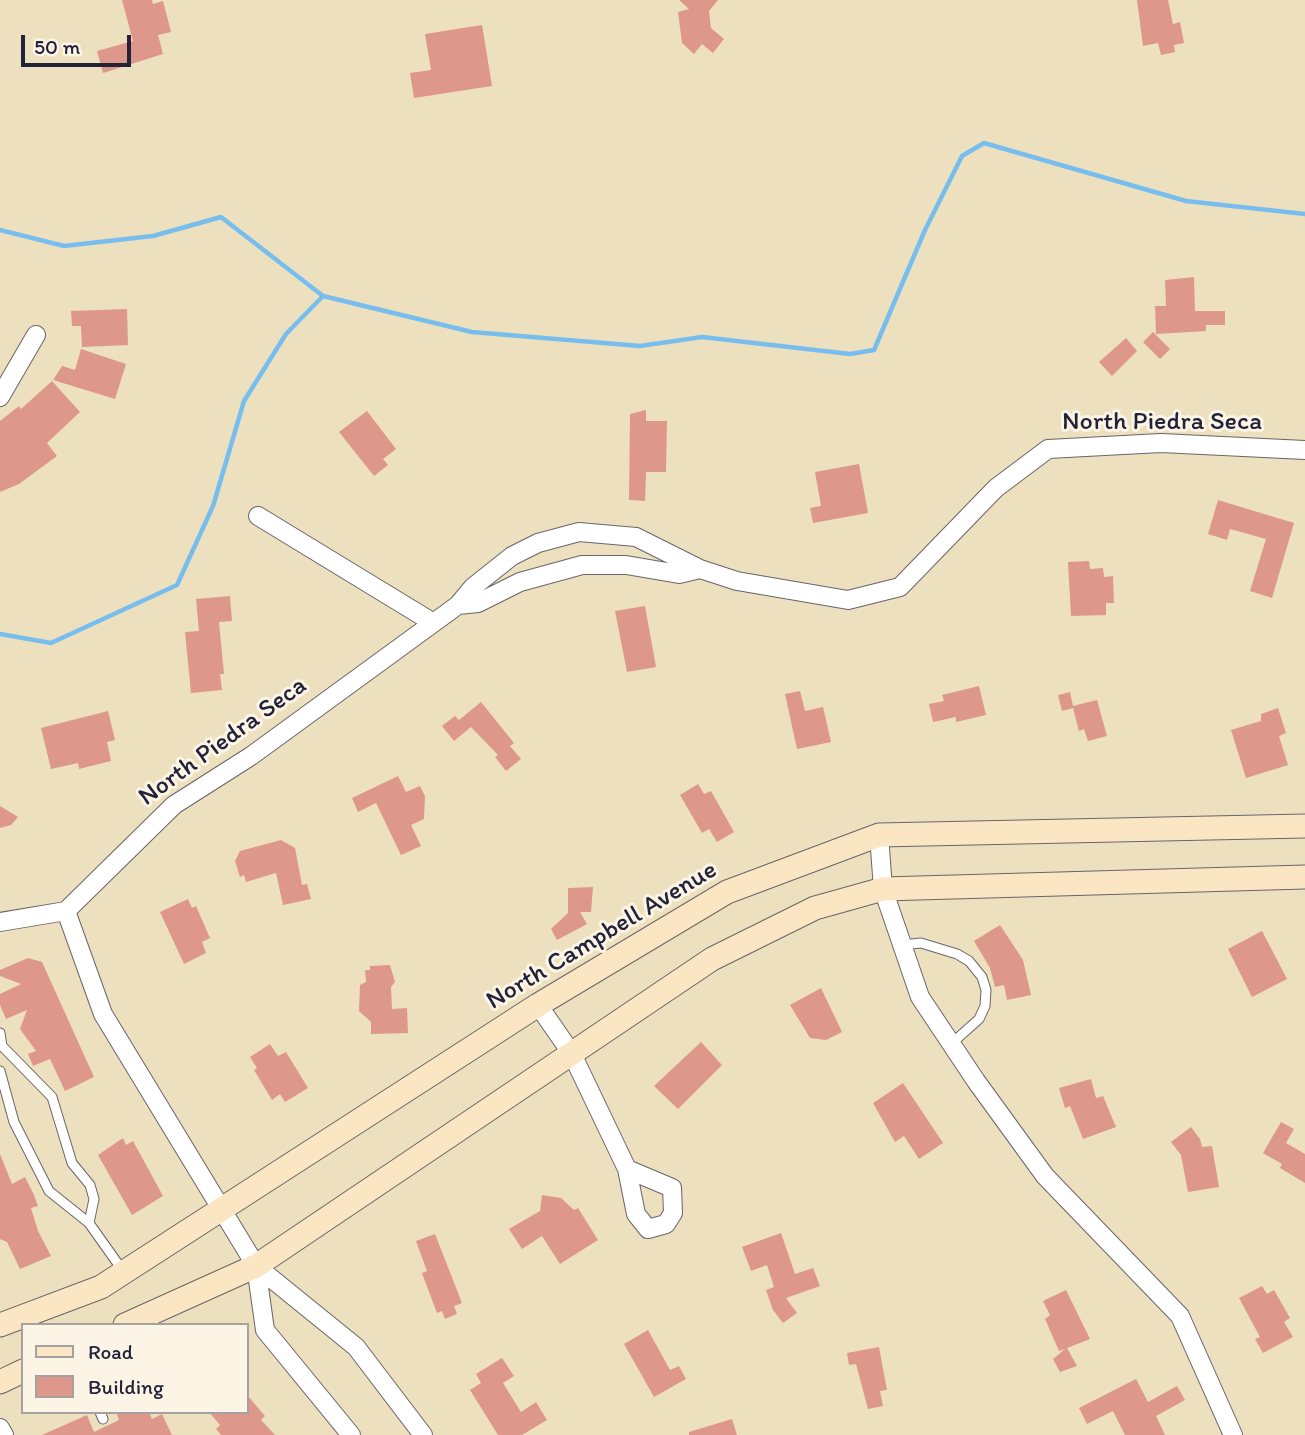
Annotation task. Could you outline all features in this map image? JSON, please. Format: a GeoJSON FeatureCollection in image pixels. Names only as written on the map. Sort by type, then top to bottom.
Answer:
{"type":"FeatureCollection","features":[{"type":"Feature","properties":{"kind":"main road","name":"North Campbell Avenue"},"geometry":{"type":"LineString","coordinates":[[0,1325],[101,1287],[538,1005],[727,892],[879,835],[1305,826]]}},
{"type":"Feature","properties":{"kind":"main road"},"geometry":{"type":"LineString","coordinates":[[129,1323],[256,1265],[712,959],[815,908],[883,889],[1305,877]]}},
{"type":"Feature","properties":{"kind":"main road"},"geometry":{"type":"LineString","coordinates":[[0,1382],[21,1372]]}},
{"type":"Feature","properties":{"kind":"street"},"geometry":{"type":"LineString","coordinates":[[0,397],[36,335]]}},
{"type":"Feature","properties":{"kind":"street","name":"North Piedra Seca"},"geometry":{"type":"LineString","coordinates":[[66,911],[174,806],[251,756],[432,622],[458,606],[473,587],[512,556],[538,543],[579,532],[636,537],[700,569],[737,581],[848,600],[900,587],[996,488],[1048,449],[1161,443],[1305,450]]}},
{"type":"Feature","properties":{"kind":"street"},"geometry":{"type":"LineString","coordinates":[[258,516],[432,622]]}},
{"type":"Feature","properties":{"kind":"street","name":"North Piedra Seca"},"geometry":{"type":"LineString","coordinates":[[458,606],[478,603],[520,582],[582,565],[626,565],[679,574],[700,569]]}},
{"type":"Feature","properties":{"kind":"street"},"geometry":{"type":"LineString","coordinates":[[879,835],[883,889],[920,997],[1045,1175],[1180,1316],[1233,1435]]}},
{"type":"Feature","properties":{"kind":"street"},"geometry":{"type":"LineString","coordinates":[[0,922],[66,911],[103,1014],[220,1210],[256,1265],[356,1347],[423,1435]]}},
{"type":"Feature","properties":{"kind":"street"},"geometry":{"type":"LineString","coordinates":[[538,1005],[572,1054],[627,1169]]}},
{"type":"Feature","properties":{"kind":"street"},"geometry":{"type":"LineString","coordinates":[[256,1265],[265,1330],[351,1435]]}},
{"type":"Feature","properties":{"kind":"street"},"geometry":{"type":"LineString","coordinates":[[0,1428],[4,1435]]}},
{"type":"Feature","properties":{"kind":"lane"},"geometry":{"type":"LineString","coordinates":[[901,945],[921,943],[957,954],[969,961],[982,977],[985,1006],[979,1019],[951,1044]]}},
{"type":"Feature","properties":{"kind":"lane"},"geometry":{"type":"LineString","coordinates":[[0,1033],[2,1046],[52,1097],[72,1163],[90,1185],[94,1199],[89,1223]]}},
{"type":"Feature","properties":{"kind":"lane"},"geometry":{"type":"LineString","coordinates":[[0,1071],[13,1122],[48,1191],[89,1223],[124,1272]]}},
{"type":"Feature","properties":{"kind":"building"},"geometry":{"type":"Polygon","coordinates":[[[122,0],[152,0],[153,4],[163,1],[171,32],[158,35],[163,54],[103,73],[97,51],[133,41],[122,0]]]}},
{"type":"Feature","properties":{"kind":"building"},"geometry":{"type":"Polygon","coordinates":[[[679,0],[718,0],[709,11],[711,28],[724,39],[713,53],[702,44],[694,54],[682,43],[678,12],[689,9],[679,0]]]}},
{"type":"Feature","properties":{"kind":"building"},"geometry":{"type":"Polygon","coordinates":[[[1137,0],[1168,0],[1173,24],[1180,22],[1184,43],[1174,45],[1175,52],[1161,55],[1158,43],[1143,46],[1137,0]]]}},
{"type":"Feature","properties":{"kind":"building"},"geometry":{"type":"Polygon","coordinates":[[[482,25],[492,86],[414,98],[410,73],[431,70],[425,34],[482,25]]]}},
{"type":"Feature","properties":{"kind":"building"},"geometry":{"type":"Polygon","coordinates":[[[1194,277],[1195,311],[1225,311],[1225,325],[1206,325],[1206,331],[1156,334],[1155,306],[1166,306],[1165,280],[1194,277]]]}},
{"type":"Feature","properties":{"kind":"building"},"geometry":{"type":"Polygon","coordinates":[[[127,309],[128,345],[82,347],[81,326],[72,326],[71,311],[127,309]]]}},
{"type":"Feature","properties":{"kind":"building"},"geometry":{"type":"Polygon","coordinates":[[[1153,332],[1170,349],[1160,359],[1143,342],[1153,332]]]}},
{"type":"Feature","properties":{"kind":"building"},"geometry":{"type":"Polygon","coordinates":[[[1126,338],[1137,351],[1112,376],[1099,362],[1126,338]]]}},
{"type":"Feature","properties":{"kind":"building"},"geometry":{"type":"Polygon","coordinates":[[[81,349],[126,364],[115,399],[53,380],[62,366],[75,370],[81,349]]]}},
{"type":"Feature","properties":{"kind":"building"},"geometry":{"type":"Polygon","coordinates":[[[52,381],[80,412],[47,443],[57,456],[19,484],[0,492],[0,421],[19,406],[21,409],[52,381]]]}},
{"type":"Feature","properties":{"kind":"building"},"geometry":{"type":"Polygon","coordinates":[[[646,410],[646,421],[667,421],[666,472],[646,472],[645,501],[629,500],[630,414],[646,410]]]}},
{"type":"Feature","properties":{"kind":"building"},"geometry":{"type":"Polygon","coordinates":[[[367,411],[396,449],[383,459],[388,465],[374,476],[339,432],[367,411]]]}},
{"type":"Feature","properties":{"kind":"building"},"geometry":{"type":"Polygon","coordinates":[[[859,464],[868,513],[813,523],[810,508],[821,506],[815,472],[859,464]]]}},
{"type":"Feature","properties":{"kind":"building"},"geometry":{"type":"Polygon","coordinates":[[[1218,500],[1294,523],[1272,598],[1250,591],[1266,539],[1230,529],[1227,540],[1208,534],[1218,500]]]}},
{"type":"Feature","properties":{"kind":"building"},"geometry":{"type":"Polygon","coordinates":[[[1089,561],[1090,569],[1103,568],[1104,577],[1113,576],[1114,603],[1106,603],[1106,615],[1071,616],[1068,562],[1089,561]]]}},
{"type":"Feature","properties":{"kind":"building"},"geometry":{"type":"Polygon","coordinates":[[[230,596],[232,621],[219,622],[224,674],[220,674],[222,690],[191,693],[185,632],[199,631],[196,599],[230,596]]]}},
{"type":"Feature","properties":{"kind":"building"},"geometry":{"type":"Polygon","coordinates":[[[645,606],[656,667],[627,672],[615,611],[645,606]]]}},
{"type":"Feature","properties":{"kind":"building"},"geometry":{"type":"Polygon","coordinates":[[[979,686],[986,715],[956,722],[956,717],[933,722],[929,704],[944,701],[942,695],[979,686]]]}},
{"type":"Feature","properties":{"kind":"building"},"geometry":{"type":"Polygon","coordinates":[[[800,691],[805,711],[823,707],[831,742],[797,749],[785,694],[800,691]]]}},
{"type":"Feature","properties":{"kind":"building"},"geometry":{"type":"Polygon","coordinates":[[[1070,692],[1073,706],[1097,700],[1107,736],[1088,741],[1084,729],[1079,731],[1073,708],[1062,711],[1058,695],[1070,692]]]}},
{"type":"Feature","properties":{"kind":"building"},"geometry":{"type":"Polygon","coordinates":[[[481,702],[514,743],[510,746],[521,759],[506,771],[495,757],[498,755],[471,727],[454,741],[442,726],[455,716],[459,720],[481,702]]]}},
{"type":"Feature","properties":{"kind":"building"},"geometry":{"type":"Polygon","coordinates":[[[1278,708],[1286,733],[1279,736],[1288,765],[1246,778],[1231,730],[1261,721],[1261,714],[1278,708]]]}},
{"type":"Feature","properties":{"kind":"building"},"geometry":{"type":"Polygon","coordinates":[[[108,711],[115,740],[107,742],[111,761],[79,769],[78,763],[51,769],[41,728],[108,711]]]}},
{"type":"Feature","properties":{"kind":"building"},"geometry":{"type":"Polygon","coordinates":[[[398,776],[406,792],[420,786],[425,796],[424,819],[411,825],[421,846],[401,855],[376,803],[358,812],[352,798],[398,776]]]}},
{"type":"Feature","properties":{"kind":"building"},"geometry":{"type":"Polygon","coordinates":[[[698,784],[704,794],[711,791],[734,832],[717,842],[709,829],[702,833],[680,795],[698,784]]]}},
{"type":"Feature","properties":{"kind":"building"},"geometry":{"type":"Polygon","coordinates":[[[0,806],[18,817],[11,825],[0,828],[0,806]]]}},
{"type":"Feature","properties":{"kind":"building"},"geometry":{"type":"Polygon","coordinates":[[[281,840],[295,848],[302,885],[307,884],[311,899],[283,905],[276,873],[246,882],[244,875],[240,877],[235,861],[240,851],[281,840]]]}},
{"type":"Feature","properties":{"kind":"building"},"geometry":{"type":"Polygon","coordinates":[[[593,887],[591,912],[580,912],[587,924],[557,940],[551,929],[568,913],[568,888],[593,887]]]}},
{"type":"Feature","properties":{"kind":"building"},"geometry":{"type":"Polygon","coordinates":[[[188,899],[192,908],[196,906],[210,938],[202,942],[206,953],[184,964],[160,912],[188,899]]]}},
{"type":"Feature","properties":{"kind":"building"},"geometry":{"type":"Polygon","coordinates":[[[1000,925],[1023,960],[1031,995],[1007,1000],[1004,985],[995,987],[990,968],[974,941],[1000,925]]]}},
{"type":"Feature","properties":{"kind":"building"},"geometry":{"type":"Polygon","coordinates":[[[1262,931],[1287,979],[1252,997],[1228,949],[1262,931]]]}},
{"type":"Feature","properties":{"kind":"building"},"geometry":{"type":"Polygon","coordinates":[[[28,958],[42,962],[94,1077],[65,1091],[50,1059],[33,1066],[28,1054],[36,1051],[20,1029],[27,1010],[6,1019],[0,1005],[0,994],[21,984],[0,976],[0,970],[28,958]]]}},
{"type":"Feature","properties":{"kind":"building"},"geometry":{"type":"Polygon","coordinates":[[[390,965],[395,982],[391,987],[392,1009],[407,1008],[408,1033],[371,1034],[371,1022],[359,1011],[360,985],[366,982],[365,970],[370,970],[370,966],[390,965]]]}},
{"type":"Feature","properties":{"kind":"building"},"geometry":{"type":"Polygon","coordinates":[[[821,988],[842,1032],[826,1040],[810,1038],[790,1005],[821,988]]]}},
{"type":"Feature","properties":{"kind":"building"},"geometry":{"type":"Polygon","coordinates":[[[701,1042],[722,1065],[678,1109],[654,1086],[701,1042]]]}},
{"type":"Feature","properties":{"kind":"building"},"geometry":{"type":"Polygon","coordinates":[[[270,1044],[278,1056],[286,1052],[308,1088],[285,1102],[280,1094],[272,1100],[254,1070],[257,1068],[250,1057],[270,1044]]]}},
{"type":"Feature","properties":{"kind":"building"},"geometry":{"type":"Polygon","coordinates":[[[1091,1079],[1096,1098],[1103,1096],[1116,1127],[1083,1139],[1070,1106],[1065,1108],[1059,1088],[1091,1079]]]}},
{"type":"Feature","properties":{"kind":"building"},"geometry":{"type":"Polygon","coordinates":[[[903,1083],[943,1143],[919,1159],[904,1136],[895,1142],[873,1103],[903,1083]]]}},
{"type":"Feature","properties":{"kind":"building"},"geometry":{"type":"Polygon","coordinates":[[[1281,1122],[1294,1129],[1286,1143],[1305,1154],[1305,1183],[1280,1168],[1282,1164],[1263,1153],[1281,1122]]]}},
{"type":"Feature","properties":{"kind":"building"},"geometry":{"type":"Polygon","coordinates":[[[1191,1127],[1200,1139],[1202,1147],[1212,1146],[1219,1187],[1188,1192],[1181,1155],[1171,1142],[1191,1127]]]}},
{"type":"Feature","properties":{"kind":"building"},"geometry":{"type":"Polygon","coordinates":[[[123,1138],[126,1145],[133,1141],[163,1196],[132,1215],[98,1155],[123,1138]]]}},
{"type":"Feature","properties":{"kind":"building"},"geometry":{"type":"Polygon","coordinates":[[[0,1154],[12,1184],[25,1177],[34,1195],[38,1206],[31,1208],[38,1231],[51,1256],[20,1269],[7,1242],[0,1239],[0,1154]]]}},
{"type":"Feature","properties":{"kind":"building"},"geometry":{"type":"Polygon","coordinates":[[[542,1195],[561,1198],[574,1210],[578,1208],[598,1240],[560,1264],[542,1236],[522,1249],[509,1229],[540,1211],[542,1195]]]}},
{"type":"Feature","properties":{"kind":"building"},"geometry":{"type":"Polygon","coordinates":[[[781,1233],[795,1274],[813,1268],[820,1286],[786,1298],[797,1313],[783,1323],[773,1310],[766,1290],[774,1287],[767,1265],[751,1271],[742,1247],[781,1233]]]}},
{"type":"Feature","properties":{"kind":"building"},"geometry":{"type":"Polygon","coordinates":[[[435,1234],[462,1303],[454,1306],[457,1314],[445,1319],[442,1311],[437,1313],[422,1273],[427,1271],[416,1241],[435,1234]]]}},
{"type":"Feature","properties":{"kind":"building"},"geometry":{"type":"Polygon","coordinates":[[[1262,1286],[1267,1294],[1274,1290],[1290,1318],[1284,1322],[1293,1337],[1263,1353],[1255,1339],[1260,1337],[1239,1298],[1262,1286]]]}},
{"type":"Feature","properties":{"kind":"building"},"geometry":{"type":"Polygon","coordinates":[[[1066,1290],[1090,1339],[1067,1348],[1077,1366],[1060,1372],[1053,1359],[1065,1349],[1059,1351],[1045,1319],[1050,1315],[1043,1301],[1066,1290]]]}},
{"type":"Feature","properties":{"kind":"building"},"geometry":{"type":"Polygon","coordinates":[[[648,1330],[670,1370],[679,1366],[686,1379],[654,1397],[624,1344],[648,1330]]]}},
{"type":"Feature","properties":{"kind":"building"},"geometry":{"type":"Polygon","coordinates":[[[879,1347],[887,1390],[880,1391],[883,1406],[868,1409],[856,1364],[849,1365],[847,1353],[879,1347]]]}},
{"type":"Feature","properties":{"kind":"building"},"geometry":{"type":"Polygon","coordinates":[[[502,1358],[514,1376],[503,1383],[521,1412],[536,1402],[547,1420],[522,1435],[498,1435],[470,1390],[481,1383],[476,1374],[502,1358]]]}},
{"type":"Feature","properties":{"kind":"building"},"geometry":{"type":"Polygon","coordinates":[[[1136,1379],[1148,1402],[1177,1386],[1185,1400],[1156,1416],[1165,1435],[1125,1435],[1113,1411],[1087,1424],[1079,1408],[1136,1379]]]}},
{"type":"Feature","properties":{"kind":"building"},"geometry":{"type":"Polygon","coordinates":[[[248,1396],[265,1416],[261,1420],[275,1435],[221,1435],[216,1429],[220,1425],[211,1414],[248,1414],[248,1396]]]}},
{"type":"Feature","properties":{"kind":"building"},"geometry":{"type":"Polygon","coordinates":[[[117,1414],[150,1414],[152,1419],[162,1414],[172,1435],[42,1435],[87,1415],[94,1432],[119,1420],[117,1414]]]}},
{"type":"Feature","properties":{"kind":"building"},"geometry":{"type":"Polygon","coordinates":[[[732,1419],[737,1435],[689,1435],[689,1432],[732,1419]]]}},
{"type":"Feature","properties":{"kind":"waterway"},"geometry":{"type":"LineString","coordinates":[[0,634],[51,643],[177,585],[213,506],[244,401],[286,334],[323,296],[472,332],[640,346],[702,337],[850,354],[874,350],[925,230],[962,156],[984,143],[1186,201],[1305,214]]}},
{"type":"Feature","properties":{"kind":"waterway"},"geometry":{"type":"LineString","coordinates":[[0,230],[64,246],[153,236],[221,217],[323,296]]}}]}
